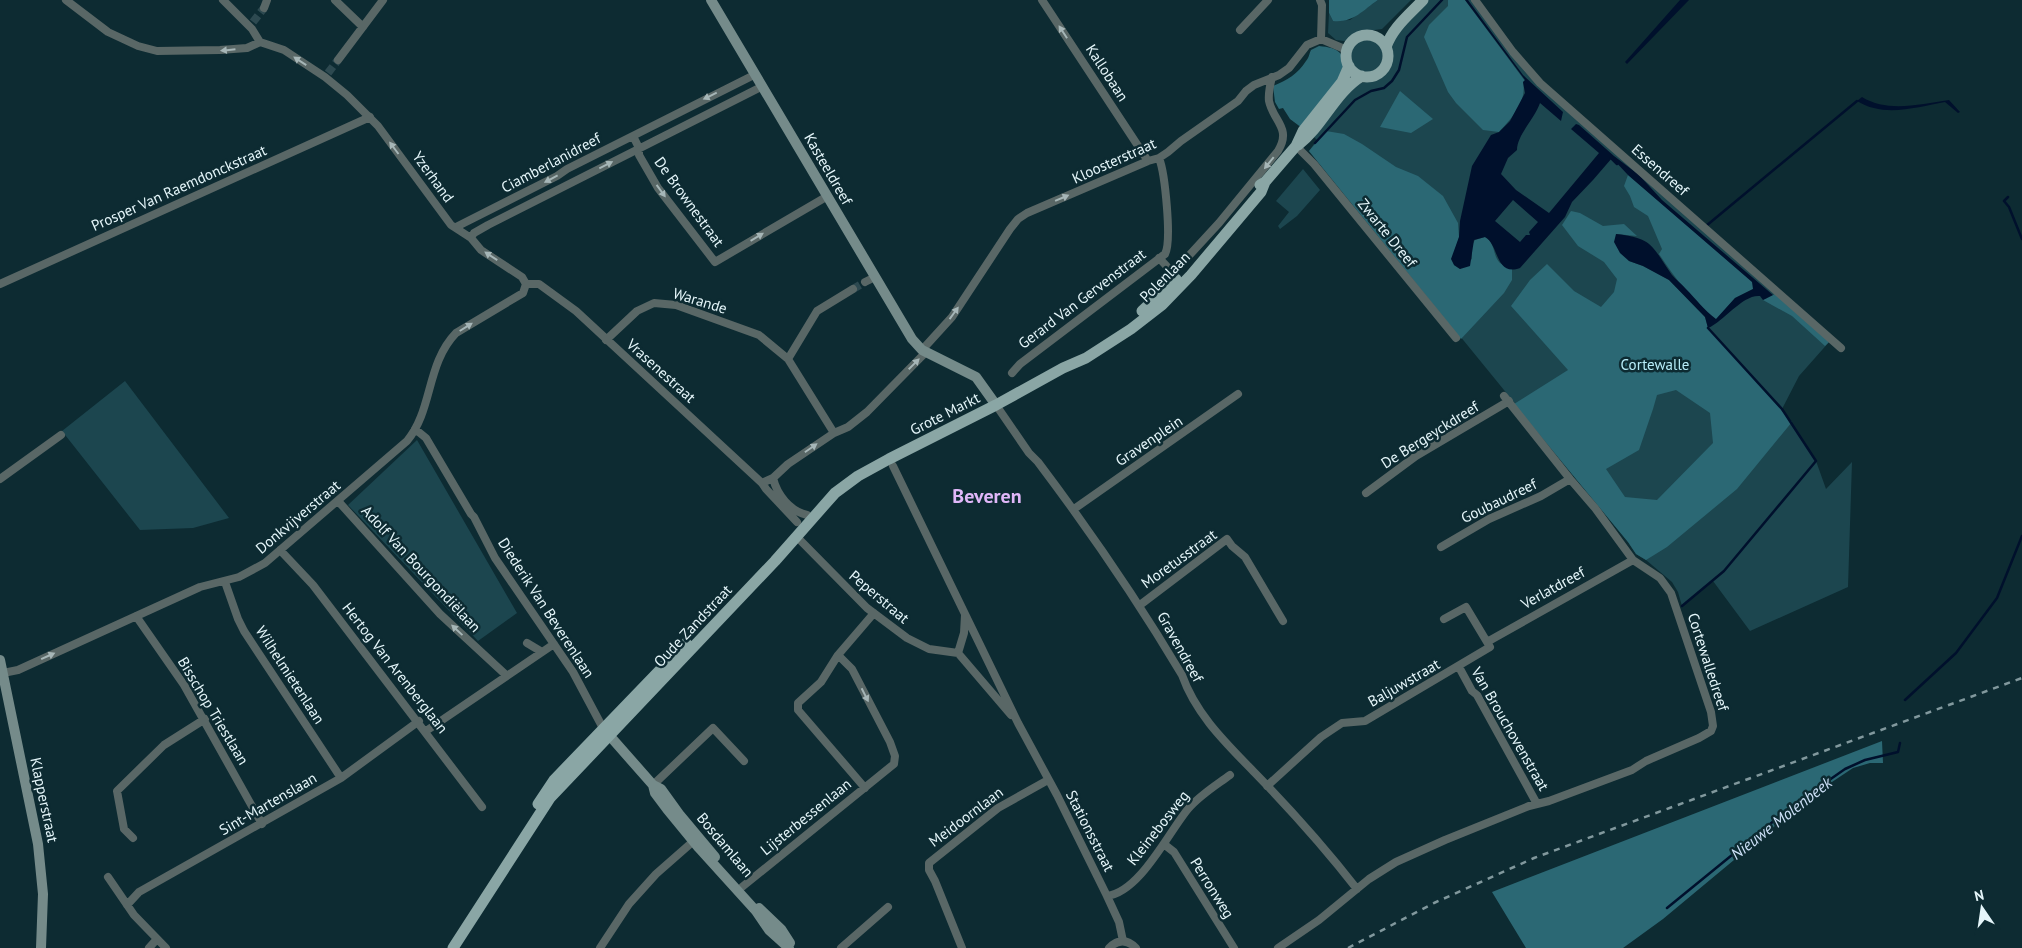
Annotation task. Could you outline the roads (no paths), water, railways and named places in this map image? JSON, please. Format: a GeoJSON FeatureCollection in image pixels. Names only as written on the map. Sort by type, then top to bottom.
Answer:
{"type":"FeatureCollection","features":[{"type":"Feature","properties":{"kind":"main road"},"geometry":{"type":"LineString","coordinates":[[1373,36],[1382,32],[1414,0]]}},
{"type":"Feature","properties":{"kind":"main road"},"geometry":{"type":"LineString","coordinates":[[1386,47],[1395,29],[1424,0]]}},
{"type":"Feature","properties":{"kind":"main road"},"geometry":{"type":"LineString","coordinates":[[1368,35],[1373,36],[1381,40],[1386,47],[1388,58],[1384,69],[1374,76],[1362,76],[1354,73],[1349,66],[1347,50],[1349,45],[1357,38],[1368,35]]}},
{"type":"Feature","properties":{"kind":"main road","name":"Polenlaan"},"geometry":{"type":"LineString","coordinates":[[996,405],[1063,368],[1151,304],[1202,253],[1255,188],[1265,182],[1296,146],[1303,131],[1342,82],[1349,66]]}},
{"type":"Feature","properties":{"kind":"main road"},"geometry":{"type":"LineString","coordinates":[[1296,146],[1310,136],[1348,87],[1362,76]]}},
{"type":"Feature","properties":{"kind":"main road","name":"Grote Markt"},"geometry":{"type":"LineString","coordinates":[[797,530],[807,515],[858,476],[996,405]]}},
{"type":"Feature","properties":{"kind":"main road","name":"Grote Markt"},"geometry":{"type":"LineString","coordinates":[[797,530],[830,498]]}},
{"type":"Feature","properties":{"kind":"main road","name":"Oude Zandstraat"},"geometry":{"type":"LineString","coordinates":[[453,948],[550,798],[607,733],[797,530]]}},
{"type":"Feature","properties":{"kind":"street"},"geometry":{"type":"LineString","coordinates":[[66,0],[108,32],[138,46],[157,51],[247,48],[260,42],[251,24],[223,0]]}},
{"type":"Feature","properties":{"kind":"street"},"geometry":{"type":"LineString","coordinates":[[264,8],[267,0]]}},
{"type":"Feature","properties":{"kind":"street"},"geometry":{"type":"LineString","coordinates":[[335,0],[363,27]]}},
{"type":"Feature","properties":{"kind":"street"},"geometry":{"type":"LineString","coordinates":[[338,60],[383,0]]}},
{"type":"Feature","properties":{"kind":"street","name":"Kasteeldreef"},"geometry":{"type":"LineString","coordinates":[[711,0],[906,330],[924,351]]}},
{"type":"Feature","properties":{"kind":"street","name":"Kallobaan"},"geometry":{"type":"LineString","coordinates":[[1042,0],[1148,161]]}},
{"type":"Feature","properties":{"kind":"street"},"geometry":{"type":"LineString","coordinates":[[1240,30],[1268,0]]}},
{"type":"Feature","properties":{"kind":"street"},"geometry":{"type":"LineString","coordinates":[[1320,0],[1322,4],[1321,39],[1347,50]]}},
{"type":"Feature","properties":{"kind":"street","name":"Essendreef"},"geometry":{"type":"LineString","coordinates":[[1475,0],[1523,65],[1540,84],[1841,348]]}},
{"type":"Feature","properties":{"kind":"street","name":"Kloosterstraat"},"geometry":{"type":"LineString","coordinates":[[924,351],[952,317],[1018,219],[1148,161],[1159,158],[1238,101],[1246,91],[1289,68],[1307,45],[1321,39]]}},
{"type":"Feature","properties":{"kind":"street","name":"Yzerhand"},"geometry":{"type":"LineString","coordinates":[[260,42],[284,50],[327,75],[370,116],[451,225],[472,238],[477,247],[522,276],[526,284]]}},
{"type":"Feature","properties":{"kind":"street","name":"Ciamberlanidreef"},"geometry":{"type":"LineString","coordinates":[[456,227],[754,75]]}},
{"type":"Feature","properties":{"kind":"street","name":"Polenlaan"},"geometry":{"type":"LineString","coordinates":[[1160,258],[1173,273],[1219,223],[1278,152],[1283,139],[1283,132],[1270,102],[1269,93],[1272,77]]}},
{"type":"Feature","properties":{"kind":"street"},"geometry":{"type":"LineString","coordinates":[[738,83],[743,87],[745,96]]}},
{"type":"Feature","properties":{"kind":"street","name":"Ciamberlanidreef"},"geometry":{"type":"LineString","coordinates":[[472,238],[474,233],[488,225],[762,87]]}},
{"type":"Feature","properties":{"kind":"street","name":"Prosper Van Raemdonckstraat"},"geometry":{"type":"LineString","coordinates":[[0,284],[370,116]]}},
{"type":"Feature","properties":{"kind":"street"},"geometry":{"type":"LineString","coordinates":[[633,136],[639,148]]}},
{"type":"Feature","properties":{"kind":"street","name":"Zwarte Dreef"},"geometry":{"type":"LineString","coordinates":[[1296,146],[1314,164],[1456,338]]}},
{"type":"Feature","properties":{"kind":"street","name":"De Brownestraat"},"geometry":{"type":"LineString","coordinates":[[639,148],[639,154],[658,188],[715,262],[826,197]]}},
{"type":"Feature","properties":{"kind":"street","name":"Gerard Van Gervenstraat"},"geometry":{"type":"LineString","coordinates":[[1012,373],[1020,364],[1160,258],[1167,249],[1168,236],[1163,170],[1159,158]]}},
{"type":"Feature","properties":{"kind":"street"},"geometry":{"type":"LineString","coordinates":[[481,215],[482,222],[488,225]]}},
{"type":"Feature","properties":{"kind":"street"},"geometry":{"type":"LineString","coordinates":[[865,282],[874,277]]}},
{"type":"Feature","properties":{"kind":"street","name":"Vrasenestraat"},"geometry":{"type":"LineString","coordinates":[[526,284],[538,284],[576,311],[762,483]]}},
{"type":"Feature","properties":{"kind":"street","name":"Donkvijverstraat"},"geometry":{"type":"LineString","coordinates":[[3,674],[18,670],[200,587],[226,582],[252,571],[280,550],[409,439],[420,416],[435,365],[448,342],[456,333],[523,293],[526,284]]}},
{"type":"Feature","properties":{"kind":"street"},"geometry":{"type":"LineString","coordinates":[[788,360],[817,311],[853,289]]}},
{"type":"Feature","properties":{"kind":"street","name":"Warande"},"geometry":{"type":"LineString","coordinates":[[606,340],[637,311],[654,303],[676,305],[759,335],[788,360],[834,433]]}},
{"type":"Feature","properties":{"kind":"street"},"geometry":{"type":"LineString","coordinates":[[797,530],[762,483],[773,478],[788,464],[834,433],[848,427],[867,412],[924,351]]}},
{"type":"Feature","properties":{"kind":"street","name":"Grote Markt"},"geometry":{"type":"LineString","coordinates":[[924,351],[976,376],[996,405]]}},
{"type":"Feature","properties":{"kind":"street","name":"Gravenplein"},"geometry":{"type":"LineString","coordinates":[[1074,509],[1238,394]]}},
{"type":"Feature","properties":{"kind":"street","name":"Cortewalledreef"},"geometry":{"type":"LineString","coordinates":[[1278,948],[1319,920],[1357,889],[1396,862],[1428,847],[1537,804],[1632,770],[1646,761],[1711,731],[1713,726],[1711,712],[1671,593],[1660,578],[1633,560],[1595,508],[1507,399]]}},
{"type":"Feature","properties":{"kind":"street","name":"De Bergeyckdreef"},"geometry":{"type":"LineString","coordinates":[[1366,493],[1416,456],[1507,399]]}},
{"type":"Feature","properties":{"kind":"street","name":"Gravendreef"},"geometry":{"type":"LineString","coordinates":[[996,405],[1029,453],[1074,509],[1140,605],[1212,728],[1328,851],[1357,889]]}},
{"type":"Feature","properties":{"kind":"street","name":"Diederik Van Beverenlaan"},"geometry":{"type":"LineString","coordinates":[[414,429],[426,438],[474,517],[502,570],[554,644],[607,733]]}},
{"type":"Feature","properties":{"kind":"street"},"geometry":{"type":"LineString","coordinates":[[0,479],[61,435]]}},
{"type":"Feature","properties":{"kind":"street","name":"Stationsstraat"},"geometry":{"type":"LineString","coordinates":[[893,466],[965,613],[1007,689],[1018,723],[1108,896],[1119,922],[1123,940]]}},
{"type":"Feature","properties":{"kind":"street"},"geometry":{"type":"LineString","coordinates":[[773,478],[779,494],[793,510],[807,515]]}},
{"type":"Feature","properties":{"kind":"street","name":"Goubaudreef"},"geometry":{"type":"LineString","coordinates":[[1441,547],[1489,519],[1541,496],[1570,479]]}},
{"type":"Feature","properties":{"kind":"street","name":"Adolf Van Bourgondiëlaan"},"geometry":{"type":"LineString","coordinates":[[338,501],[360,523],[440,614],[506,675]]}},
{"type":"Feature","properties":{"kind":"street","name":"Peperstraat"},"geometry":{"type":"LineString","coordinates":[[797,530],[840,581],[874,613],[917,644],[944,653],[958,654]]}},
{"type":"Feature","properties":{"kind":"street","name":"Moretusstraat"},"geometry":{"type":"LineString","coordinates":[[1140,605],[1227,538],[1232,546],[1245,557],[1283,621]]}},
{"type":"Feature","properties":{"kind":"street","name":"Hertog Van Arenberglaan"},"geometry":{"type":"LineString","coordinates":[[280,550],[313,585],[419,721],[482,807]]}},
{"type":"Feature","properties":{"kind":"street","name":"Verlatdreef"},"geometry":{"type":"LineString","coordinates":[[1459,667],[1490,647],[1487,642],[1633,560]]}},
{"type":"Feature","properties":{"kind":"street","name":"Wilhelmietenlaan"},"geometry":{"type":"LineString","coordinates":[[226,582],[244,631],[341,778]]}},
{"type":"Feature","properties":{"kind":"street"},"geometry":{"type":"LineString","coordinates":[[1444,619],[1466,607],[1487,642]]}},
{"type":"Feature","properties":{"kind":"street","name":"Lijsterbessenlaan"},"geometry":{"type":"LineString","coordinates":[[865,788],[798,710],[798,703],[821,682],[838,655],[874,613]]}},
{"type":"Feature","properties":{"kind":"street"},"geometry":{"type":"LineString","coordinates":[[958,654],[964,633],[965,613]]}},
{"type":"Feature","properties":{"kind":"street","name":"Bisschop Triestlaan"},"geometry":{"type":"LineString","coordinates":[[136,616],[205,719],[262,824]]}},
{"type":"Feature","properties":{"kind":"street"},"geometry":{"type":"LineString","coordinates":[[527,643],[542,652]]}},
{"type":"Feature","properties":{"kind":"street"},"geometry":{"type":"LineString","coordinates":[[426,731],[554,644]]}},
{"type":"Feature","properties":{"kind":"street","name":"Stationsstraat"},"geometry":{"type":"LineString","coordinates":[[958,654],[1018,723]]}},
{"type":"Feature","properties":{"kind":"street","name":"Lijsterbessenlaan"},"geometry":{"type":"LineString","coordinates":[[742,887],[894,764],[895,756],[890,742],[852,668],[838,655]]}},
{"type":"Feature","properties":{"kind":"street","name":"Klapperstraat"},"geometry":{"type":"LineString","coordinates":[[0,660],[38,844],[43,894],[41,948]]}},
{"type":"Feature","properties":{"kind":"street","name":"Van Brouchovenstraat"},"geometry":{"type":"LineString","coordinates":[[1459,667],[1472,691],[1477,695],[1537,804]]}},
{"type":"Feature","properties":{"kind":"street","name":"Baljuwstraat"},"geometry":{"type":"LineString","coordinates":[[1267,786],[1321,737],[1342,723],[1365,721],[1459,667]]}},
{"type":"Feature","properties":{"kind":"street"},"geometry":{"type":"LineString","coordinates":[[995,696],[1007,689]]}},
{"type":"Feature","properties":{"kind":"street"},"geometry":{"type":"LineString","coordinates":[[133,838],[124,829],[117,791],[164,745],[205,719]]}},
{"type":"Feature","properties":{"kind":"street","name":"Sint-Martenslaan"},"geometry":{"type":"LineString","coordinates":[[127,905],[140,892],[341,778],[419,721]]}},
{"type":"Feature","properties":{"kind":"street"},"geometry":{"type":"LineString","coordinates":[[653,785],[713,728],[744,761]]}},
{"type":"Feature","properties":{"kind":"street","name":"Bosdamlaan"},"geometry":{"type":"LineString","coordinates":[[607,733],[653,785],[661,801],[742,887],[765,915],[788,948]]}},
{"type":"Feature","properties":{"kind":"street","name":"Kleinebosweg"},"geometry":{"type":"LineString","coordinates":[[1108,896],[1127,889],[1165,845],[1193,804],[1204,792],[1230,775]]}},
{"type":"Feature","properties":{"kind":"street","name":"Meidoornlaan"},"geometry":{"type":"LineString","coordinates":[[962,948],[929,870],[930,862],[998,808],[1048,780]]}},
{"type":"Feature","properties":{"kind":"street"},"geometry":{"type":"LineString","coordinates":[[600,948],[624,911],[656,874],[697,839]]}},
{"type":"Feature","properties":{"kind":"street","name":"Bosdamlaan"},"geometry":{"type":"LineString","coordinates":[[697,839],[750,904],[795,948]]}},
{"type":"Feature","properties":{"kind":"street","name":"Perronweg"},"geometry":{"type":"LineString","coordinates":[[1165,845],[1174,852],[1234,948]]}},
{"type":"Feature","properties":{"kind":"street"},"geometry":{"type":"LineString","coordinates":[[108,877],[127,905],[166,948]]}},
{"type":"Feature","properties":{"kind":"street"},"geometry":{"type":"LineString","coordinates":[[841,948],[888,907]]}},
{"type":"Feature","properties":{"kind":"street"},"geometry":{"type":"LineString","coordinates":[[149,948],[157,939]]}},
{"type":"Feature","properties":{"kind":"street"},"geometry":{"type":"LineString","coordinates":[[1109,948],[1114,943],[1123,940],[1136,948]]}},
{"type":"Feature","properties":{"kind":"waterway"},"geometry":{"type":"LineString","coordinates":[[1315,143],[1355,100],[1371,91],[1384,88],[1392,81],[1399,70],[1407,37],[1442,0]]}},
{"type":"Feature","properties":{"kind":"waterway"},"geometry":{"type":"LineString","coordinates":[[1706,226],[1857,101]]}},
{"type":"Feature","properties":{"kind":"waterway"},"geometry":{"type":"LineString","coordinates":[[1611,158],[1617,164]]}},
{"type":"Feature","properties":{"kind":"waterway","name":"Nieuwe Molenbeek"},"geometry":{"type":"LineString","coordinates":[[2008,197],[2004,201],[2009,207],[2022,239]]}},
{"type":"Feature","properties":{"kind":"waterway"},"geometry":{"type":"LineString","coordinates":[[1682,606],[1724,571],[1816,461],[1782,409],[1708,328]]}},
{"type":"Feature","properties":{"kind":"waterway","name":"Nieuwe Molenbeek"},"geometry":{"type":"LineString","coordinates":[[1905,700],[1956,653],[1997,598],[2022,536]]}},
{"type":"Feature","properties":{"kind":"waterway","name":"Nieuwe Molenbeek"},"geometry":{"type":"LineString","coordinates":[[1667,908],[1792,806],[1845,769],[1865,760],[1898,752],[1900,743]]}},
{"type":"Feature","properties":{"kind":"tunnel"},"geometry":{"type":"LineString","coordinates":[[253,22],[264,8]]}},
{"type":"Feature","properties":{"kind":"tunnel"},"geometry":{"type":"LineString","coordinates":[[328,73],[338,60]]}},
{"type":"Feature","properties":{"kind":"tunnel"},"geometry":{"type":"LineString","coordinates":[[853,289],[865,282]]}},
{"type":"Feature","properties":{"kind":"railway"},"geometry":{"type":"LineString","coordinates":[[1348,948],[1434,903],[1534,858],[2022,678]]}},
{"type":"Feature","properties":{"kind":"district","name":"Beveren"},"geometry":{"type":"Point","coordinates":[987,496]}},
{"type":"Feature","properties":{"kind":"park label","name":"Cortewalle"},"geometry":{"type":"Point","coordinates":[1655,365]}}]}
